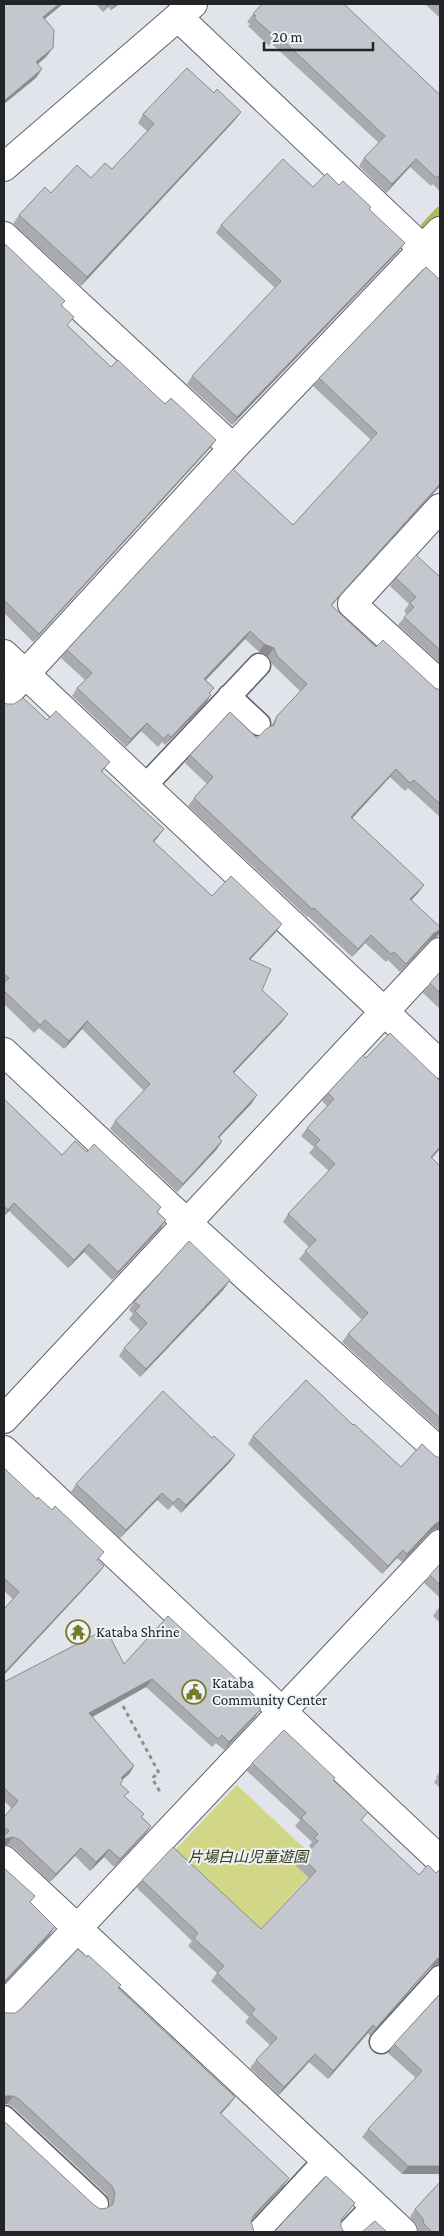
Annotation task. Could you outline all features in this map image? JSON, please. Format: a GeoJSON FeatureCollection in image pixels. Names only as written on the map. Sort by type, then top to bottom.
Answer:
{"type":"FeatureCollection","features":[{"type":"Feature","properties":{"kind":"street"},"geometry":{"type":"LineString","coordinates":[[4,168],[185,11],[435,248],[233,448],[4,697]]}},
{"type":"Feature","properties":{"kind":"street"},"geometry":{"type":"LineString","coordinates":[[4,236],[233,448]]}},
{"type":"Feature","properties":{"kind":"street"},"geometry":{"type":"LineString","coordinates":[[440,508],[352,604],[440,684]]}},
{"type":"Feature","properties":{"kind":"street"},"geometry":{"type":"LineString","coordinates":[[4,654],[440,1064]]}},
{"type":"Feature","properties":{"kind":"street"},"geometry":{"type":"LineString","coordinates":[[4,1419],[440,952]]}},
{"type":"Feature","properties":{"kind":"street"},"geometry":{"type":"LineString","coordinates":[[4,1052],[187,1223],[440,1452]]}},
{"type":"Feature","properties":{"kind":"street"},"geometry":{"type":"LineString","coordinates":[[4,1450],[440,1860]]}},
{"type":"Feature","properties":{"kind":"street"},"geometry":{"type":"LineString","coordinates":[[4,2006],[78,1930],[440,1544]]}},
{"type":"Feature","properties":{"kind":"street"},"geometry":{"type":"LineString","coordinates":[[4,1860],[403,2232]]}},
{"type":"Feature","properties":{"kind":"lane"},"geometry":{"type":"LineString","coordinates":[[145,786],[260,665]]}},
{"type":"Feature","properties":{"kind":"lane"},"geometry":{"type":"LineString","coordinates":[[229,696],[259,724]]}},
{"type":"Feature","properties":{"kind":"lane"},"geometry":{"type":"LineString","coordinates":[[380,2042],[440,1977]]}},
{"type":"Feature","properties":{"kind":"lane"},"geometry":{"type":"LineString","coordinates":[[4,2117],[97,2204]]}},
{"type":"Feature","properties":{"kind":"lane"},"geometry":{"type":"LineString","coordinates":[[258,2232],[326,2160]]}},
{"type":"Feature","properties":{"kind":"lane"},"geometry":{"type":"LineString","coordinates":[[348,2232],[374,2205]]}},
{"type":"Feature","properties":{"kind":"path"},"geometry":{"type":"LineString","coordinates":[[123,1706],[160,1773],[152,1778],[177,1823]]}},
{"type":"Feature","properties":{"kind":"green space","name":"片場白山児童遊園"},"geometry":{"type":"Polygon","coordinates":[[[237,1785],[321,1864],[260,1929],[175,1850],[237,1785]]]}},
{"type":"Feature","properties":{"kind":"building"},"geometry":{"type":"Polygon","coordinates":[[[4,4],[59,4],[43,17],[54,30],[53,48],[36,62],[42,69],[4,101],[4,4]]]}},
{"type":"Feature","properties":{"kind":"building"},"geometry":{"type":"Polygon","coordinates":[[[262,4],[344,4],[440,95],[440,178],[438,176],[436,178],[416,159],[392,184],[364,158],[385,136],[277,35],[275,37],[254,18],[256,16],[253,14],[262,4]]]}},
{"type":"Feature","properties":{"kind":"building"},"geometry":{"type":"Polygon","coordinates":[[[187,68],[214,93],[217,89],[241,112],[87,277],[19,215],[45,187],[51,193],[77,165],[91,178],[105,163],[112,169],[154,124],[143,114],[187,68]]]}},
{"type":"Feature","properties":{"kind":"building"},"geometry":{"type":"Polygon","coordinates":[[[283,159],[313,187],[327,173],[339,185],[343,181],[405,243],[237,417],[192,376],[281,281],[221,225],[283,159]]]}},
{"type":"Feature","properties":{"kind":"building"},"geometry":{"type":"Polygon","coordinates":[[[4,243],[65,301],[61,305],[74,317],[67,325],[111,367],[118,360],[165,404],[171,398],[216,440],[39,634],[4,600],[4,243]]]}},
{"type":"Feature","properties":{"kind":"building"},"geometry":{"type":"Polygon","coordinates":[[[426,267],[440,280],[440,484],[331,605],[376,647],[383,640],[435,688],[440,690],[440,804],[414,780],[410,783],[396,769],[351,817],[424,885],[410,899],[440,927],[440,930],[434,933],[406,964],[394,952],[391,954],[371,935],[358,949],[314,908],[312,909],[194,798],[213,777],[190,755],[230,712],[257,738],[266,729],[274,725],[277,716],[307,684],[277,656],[274,648],[264,644],[250,631],[204,679],[214,688],[209,693],[211,695],[171,737],[168,734],[164,739],[147,723],[131,739],[77,688],[92,673],[67,650],[233,469],[293,525],[377,433],[319,378],[426,267]]]}},
{"type":"Feature","properties":{"kind":"building"},"geometry":{"type":"Polygon","coordinates":[[[416,555],[440,577],[440,650],[404,617],[414,607],[410,603],[416,597],[396,578],[416,555]]]}},
{"type":"Feature","properties":{"kind":"building"},"geometry":{"type":"Polygon","coordinates":[[[23,698],[47,720],[56,711],[110,762],[101,771],[164,829],[153,841],[212,896],[231,876],[282,924],[249,959],[271,969],[262,990],[288,1014],[233,1072],[257,1095],[218,1137],[222,1141],[183,1184],[115,1121],[150,1084],[87,1021],[69,1041],[45,1020],[40,1025],[4,991],[4,983],[9,978],[4,974],[4,703],[14,704],[23,698]]]}},
{"type":"Feature","properties":{"kind":"building"},"geometry":{"type":"Polygon","coordinates":[[[440,972],[440,993],[430,983],[440,972]]]}},
{"type":"Feature","properties":{"kind":"building"},"geometry":{"type":"Polygon","coordinates":[[[390,1033],[440,1081],[440,1147],[431,1157],[440,1166],[440,1418],[348,1334],[368,1313],[305,1251],[316,1240],[288,1214],[335,1164],[315,1145],[320,1140],[307,1128],[334,1099],[328,1093],[363,1055],[366,1058],[390,1033]]]}},
{"type":"Feature","properties":{"kind":"building"},"geometry":{"type":"Polygon","coordinates":[[[4,1099],[62,1155],[75,1141],[87,1152],[94,1144],[161,1207],[157,1212],[166,1220],[118,1272],[89,1244],[74,1260],[14,1203],[8,1210],[4,1206],[4,1099]]]}},
{"type":"Feature","properties":{"kind":"building"},"geometry":{"type":"Polygon","coordinates":[[[189,1241],[230,1280],[146,1369],[124,1348],[147,1323],[135,1311],[140,1306],[134,1302],[189,1241]]]}},
{"type":"Feature","properties":{"kind":"building"},"geometry":{"type":"Polygon","coordinates":[[[306,1380],[401,1467],[422,1444],[440,1458],[440,1521],[407,1554],[403,1550],[388,1566],[253,1436],[306,1380]]]}},
{"type":"Feature","properties":{"kind":"building"},"geometry":{"type":"Polygon","coordinates":[[[163,1391],[212,1438],[214,1436],[235,1455],[186,1505],[178,1498],[173,1503],[162,1493],[126,1530],[76,1484],[163,1391]]]}},
{"type":"Feature","properties":{"kind":"building"},"geometry":{"type":"Polygon","coordinates":[[[4,1468],[37,1499],[38,1497],[52,1510],[55,1506],[104,1552],[97,1560],[104,1566],[4,1673],[4,1609],[19,1592],[4,1578],[4,1468]]]}},
{"type":"Feature","properties":{"kind":"building"},"geometry":{"type":"Polygon","coordinates":[[[440,1564],[440,1585],[430,1575],[440,1564]]]}},
{"type":"Feature","properties":{"kind":"building"},"geometry":{"type":"Polygon","coordinates":[[[168,1616],[256,1697],[253,1701],[261,1709],[229,1742],[222,1735],[218,1739],[152,1679],[89,1713],[134,1766],[121,1778],[123,1780],[120,1784],[129,1792],[124,1796],[144,1814],[141,1817],[151,1826],[120,1859],[109,1849],[96,1862],[81,1848],[56,1874],[20,1840],[13,1837],[4,1839],[4,1836],[9,1831],[4,1827],[4,1817],[18,1801],[4,1788],[4,1682],[106,1629],[124,1664],[168,1616]]]}},
{"type":"Feature","properties":{"kind":"building"},"geometry":{"type":"Polygon","coordinates":[[[284,1730],[335,1778],[333,1780],[368,1812],[361,1820],[419,1875],[428,1865],[436,1873],[440,1869],[440,1957],[376,2028],[373,2025],[333,2071],[315,2054],[284,2087],[256,2060],[277,2038],[251,2014],[255,2009],[217,1973],[224,1966],[194,1938],[198,1933],[142,1880],[173,1847],[261,1929],[316,1871],[302,1858],[318,1841],[314,1838],[318,1834],[301,1818],[306,1813],[252,1763],[284,1730]]]}},
{"type":"Feature","properties":{"kind":"building"},"geometry":{"type":"Polygon","coordinates":[[[4,1868],[35,1896],[30,1902],[55,1927],[4,1982],[4,1868]]]}},
{"type":"Feature","properties":{"kind":"building"},"geometry":{"type":"Polygon","coordinates":[[[78,1949],[87,1957],[88,1955],[121,1985],[118,1988],[235,2097],[220,2113],[289,2178],[254,2215],[251,2221],[254,2232],[4,2232],[4,2121],[94,2205],[100,2209],[107,2208],[113,2204],[115,2193],[112,2186],[19,2099],[13,2096],[6,2096],[4,2098],[4,2012],[15,2013],[21,2009],[78,1949]]]}},
{"type":"Feature","properties":{"kind":"building"},"geometry":{"type":"Polygon","coordinates":[[[440,1994],[440,2166],[408,2166],[368,2129],[422,2071],[394,2044],[440,1994]]]}},
{"type":"Feature","properties":{"kind":"building"},"geometry":{"type":"Polygon","coordinates":[[[326,2176],[355,2203],[341,2220],[341,2227],[344,2232],[274,2232],[326,2176]]]}},
{"type":"Feature","properties":{"kind":"building"},"geometry":{"type":"Polygon","coordinates":[[[440,2182],[440,2232],[432,2232],[424,2224],[423,2219],[415,2209],[440,2182]]]}},
{"type":"Feature","properties":{"kind":"building"},"geometry":{"type":"Polygon","coordinates":[[[375,2221],[387,2232],[362,2232],[375,2221]]]}},
{"type":"Feature","properties":{"kind":"waterway"},"geometry":{"type":"LineString","coordinates":[[426,227],[440,212]]}},
{"type":"Feature","properties":{"kind":"place","name":"Kataba Shrine"},"geometry":{"type":"Point","coordinates":[78,1632]}},
{"type":"Feature","properties":{"kind":"place","name":"Kataba Community Center"},"geometry":{"type":"Point","coordinates":[194,1692]}}]}
